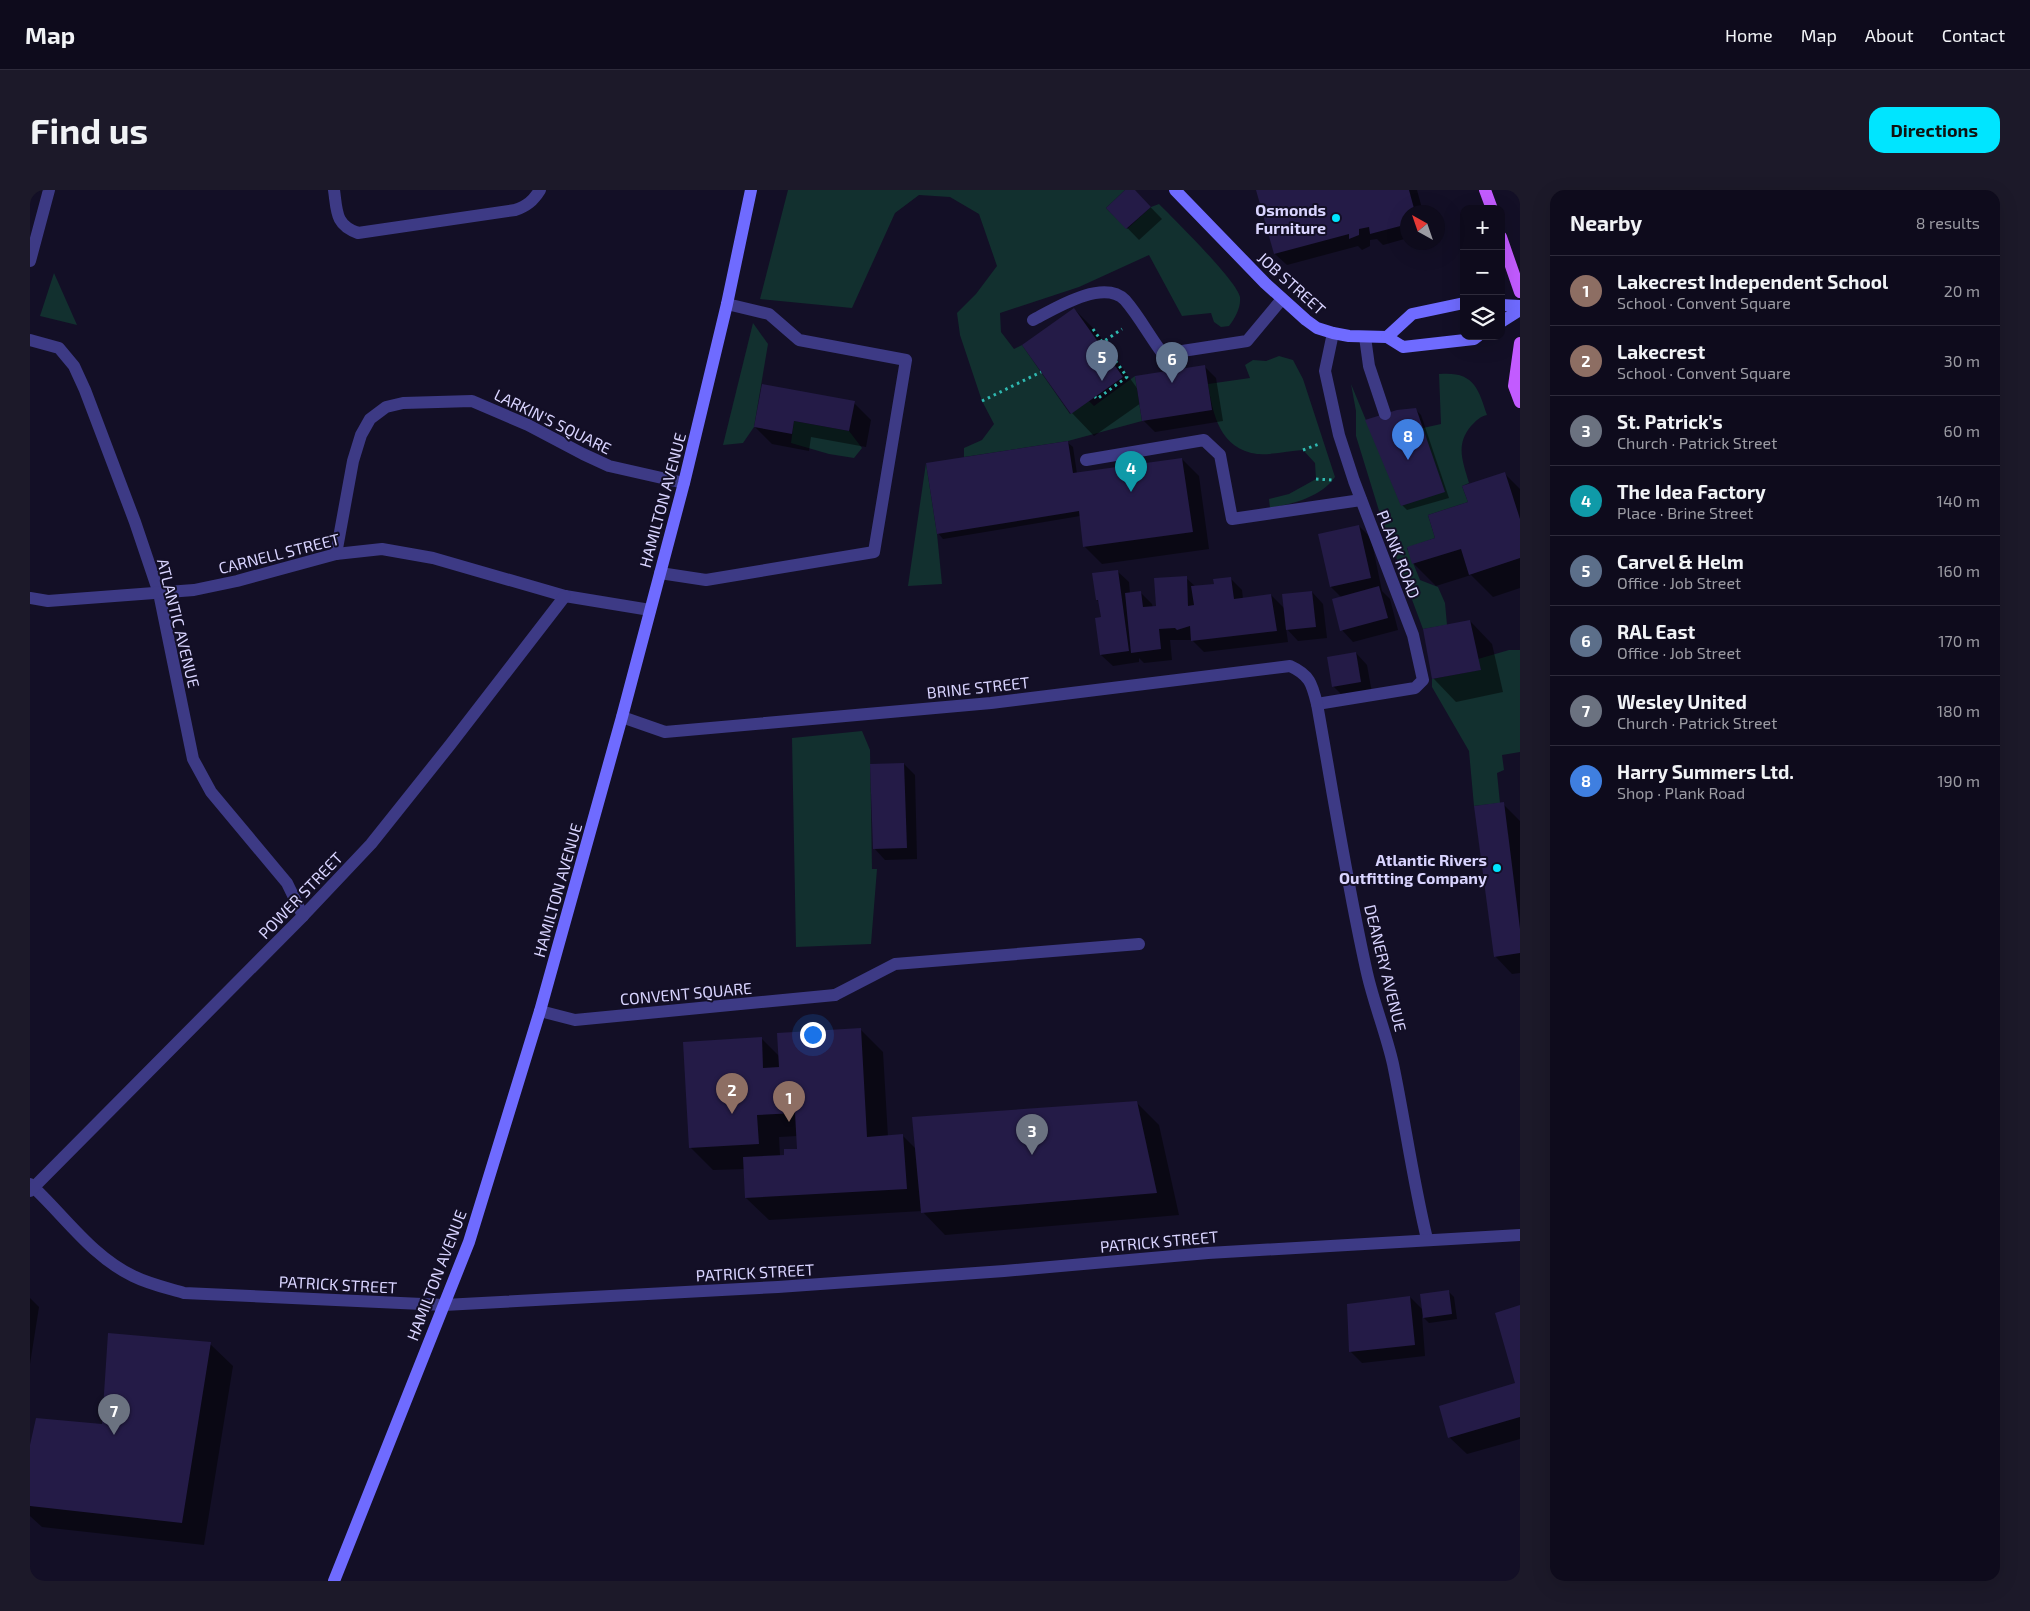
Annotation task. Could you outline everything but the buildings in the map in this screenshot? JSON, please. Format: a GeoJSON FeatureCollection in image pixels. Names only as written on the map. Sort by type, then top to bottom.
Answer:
{"type":"FeatureCollection","features":[{"type":"Feature","properties":{"kind":"main road"},"geometry":{"type":"LineString","coordinates":[[1485,190],[1491,205]]}},
{"type":"Feature","properties":{"kind":"main road"},"geometry":{"type":"LineString","coordinates":[[1505,249],[1520,292]]}},
{"type":"Feature","properties":{"kind":"main road"},"geometry":{"type":"LineString","coordinates":[[1520,343],[1514,386],[1520,402]]}},
{"type":"Feature","properties":{"kind":"street"},"geometry":{"type":"LineString","coordinates":[[30,261],[49,190]]}},
{"type":"Feature","properties":{"kind":"street"},"geometry":{"type":"LineString","coordinates":[[334,190],[337,212],[341,222],[347,229],[358,233],[516,210],[527,206],[535,199],[540,190]]}},
{"type":"Feature","properties":{"kind":"street","name":"HAMILTON AVENUE"},"geometry":{"type":"LineString","coordinates":[[334,1581],[469,1242],[540,1011],[622,717],[684,482],[727,304],[751,190]]}},
{"type":"Feature","properties":{"kind":"street","name":"JOB STREET"},"geometry":{"type":"LineString","coordinates":[[1175,190],[1282,299],[1317,328],[1332,334],[1365,337],[1387,336],[1403,346],[1468,340]]}},
{"type":"Feature","properties":{"kind":"street"},"geometry":{"type":"LineString","coordinates":[[1033,320],[1082,295],[1111,292],[1124,299],[1162,354],[1247,341],[1282,299]]}},
{"type":"Feature","properties":{"kind":"street"},"geometry":{"type":"LineString","coordinates":[[660,572],[706,580],[874,552],[906,360],[799,340],[770,314],[727,304]]}},
{"type":"Feature","properties":{"kind":"street"},"geometry":{"type":"LineString","coordinates":[[1387,336],[1412,314],[1460,305]]}},
{"type":"Feature","properties":{"kind":"street"},"geometry":{"type":"LineString","coordinates":[[1505,306],[1520,308]]}},
{"type":"Feature","properties":{"kind":"street"},"geometry":{"type":"LineString","coordinates":[[1505,319],[1520,308]]}},
{"type":"Feature","properties":{"kind":"street","name":"PLANK ROAD"},"geometry":{"type":"LineString","coordinates":[[1317,704],[1415,688],[1422,680],[1413,635],[1361,500],[1339,435],[1325,371],[1332,334]]}},
{"type":"Feature","properties":{"kind":"street"},"geometry":{"type":"LineString","coordinates":[[1365,337],[1369,366],[1385,414]]}},
{"type":"Feature","properties":{"kind":"street","name":"ATLANTIC AVENUE"},"geometry":{"type":"LineString","coordinates":[[30,340],[59,348],[74,366],[135,522],[159,593],[193,758],[211,792],[287,883],[303,916]]}},
{"type":"Feature","properties":{"kind":"street","name":"LARKIN'S SQUARE"},"geometry":{"type":"LineString","coordinates":[[336,554],[353,461],[361,435],[370,419],[386,407],[403,403],[472,401],[528,425],[609,466],[684,482]]}},
{"type":"Feature","properties":{"kind":"street"},"geometry":{"type":"LineString","coordinates":[[1086,460],[1204,440],[1220,455],[1232,519],[1361,500]]}},
{"type":"Feature","properties":{"kind":"street","name":"CARNELL STREET"},"geometry":{"type":"LineString","coordinates":[[30,598],[48,601],[194,590],[236,581],[336,554],[382,550],[433,558],[565,596],[650,610]]}},
{"type":"Feature","properties":{"kind":"street","name":"POWER STREET"},"geometry":{"type":"LineString","coordinates":[[31,1188],[303,916],[371,844],[565,596]]}},
{"type":"Feature","properties":{"kind":"street","name":"BRINE STREET"},"geometry":{"type":"LineString","coordinates":[[622,717],[665,732],[991,703],[1290,666],[1302,672],[1311,682],[1317,704]]}},
{"type":"Feature","properties":{"kind":"street","name":"DEANERY AVENUE"},"geometry":{"type":"LineString","coordinates":[[1317,704],[1364,957],[1392,1061],[1406,1128],[1417,1198],[1427,1239]]}},
{"type":"Feature","properties":{"kind":"street","name":"CONVENT SQUARE"},"geometry":{"type":"LineString","coordinates":[[540,1011],[575,1020],[835,995],[896,964],[1139,944]]}},
{"type":"Feature","properties":{"kind":"street","name":"PATRICK STREET"},"geometry":{"type":"LineString","coordinates":[[31,1188],[103,1258],[133,1276],[184,1293],[444,1305],[788,1286],[1004,1271],[1208,1253],[1520,1235]]}},
{"type":"Feature","properties":{"kind":"path"},"geometry":{"type":"LineString","coordinates":[[1093,329],[1101,343],[1127,377],[1097,399],[1095,397]]}},
{"type":"Feature","properties":{"kind":"path"},"geometry":{"type":"LineString","coordinates":[[982,401],[1041,372]]}},
{"type":"Feature","properties":{"kind":"green space"},"geometry":{"type":"Polygon","coordinates":[[[788,190],[1125,190],[1106,208],[1127,229],[1151,207],[1159,204],[1204,250],[1228,278],[1240,297],[1239,309],[1229,326],[1221,327],[1214,322],[1211,313],[1182,316],[1149,255],[1079,287],[1000,313],[1001,332],[1014,349],[1022,345],[1070,414],[1089,401],[1094,406],[1135,376],[1142,421],[1068,441],[964,457],[964,448],[982,440],[994,424],[982,401],[960,335],[957,313],[976,294],[997,266],[979,214],[950,197],[919,195],[895,213],[852,308],[760,299],[788,190]]]}},
{"type":"Feature","properties":{"kind":"green space"},"geometry":{"type":"Polygon","coordinates":[[[54,273],[77,325],[40,316],[54,273]]]}},
{"type":"Feature","properties":{"kind":"green space"},"geometry":{"type":"Polygon","coordinates":[[[753,323],[768,344],[754,427],[743,443],[723,445],[753,323]]]}},
{"type":"Feature","properties":{"kind":"green space"},"geometry":{"type":"Polygon","coordinates":[[[1279,356],[1293,360],[1303,379],[1335,477],[1314,495],[1297,502],[1270,508],[1269,499],[1289,494],[1316,479],[1315,463],[1303,450],[1257,454],[1244,451],[1234,445],[1220,429],[1208,384],[1250,378],[1245,365],[1253,360],[1266,361],[1279,356]]]}},
{"type":"Feature","properties":{"kind":"green space"},"geometry":{"type":"Polygon","coordinates":[[[1439,374],[1460,375],[1467,378],[1477,389],[1487,415],[1471,426],[1463,440],[1462,454],[1469,483],[1462,486],[1468,502],[1428,515],[1435,538],[1407,548],[1420,580],[1438,587],[1445,603],[1447,625],[1423,629],[1380,514],[1356,436],[1356,411],[1351,384],[1401,505],[1423,428],[1441,424],[1439,374]]]}},
{"type":"Feature","properties":{"kind":"green space"},"geometry":{"type":"Polygon","coordinates":[[[794,421],[849,431],[862,448],[854,458],[829,454],[791,443],[794,421]]]}},
{"type":"Feature","properties":{"kind":"green space"},"geometry":{"type":"Polygon","coordinates":[[[926,463],[937,534],[942,584],[908,586],[926,463]]]}},
{"type":"Feature","properties":{"kind":"green space"},"geometry":{"type":"Polygon","coordinates":[[[1509,650],[1520,650],[1520,752],[1502,755],[1504,770],[1497,773],[1500,803],[1474,806],[1469,751],[1432,687],[1432,679],[1480,670],[1478,659],[1509,650]]]}},
{"type":"Feature","properties":{"kind":"green space"},"geometry":{"type":"Polygon","coordinates":[[[862,731],[870,750],[872,869],[877,869],[871,944],[796,947],[792,738],[862,731]]]}},
{"type":"Feature","properties":{"kind":"place","name":"Osmonds Furniture"},"geometry":{"type":"Point","coordinates":[1336,218]}},
{"type":"Feature","properties":{"kind":"place","name":"Carvel & Helm"},"geometry":{"type":"Point","coordinates":[1102,381]}},
{"type":"Feature","properties":{"kind":"place","name":"RAL East"},"geometry":{"type":"Point","coordinates":[1172,383]}},
{"type":"Feature","properties":{"kind":"place","name":"Harry Summers Ltd."},"geometry":{"type":"Point","coordinates":[1408,460]}},
{"type":"Feature","properties":{"kind":"place","name":"The Idea Factory"},"geometry":{"type":"Point","coordinates":[1131,492]}},
{"type":"Feature","properties":{"kind":"place","name":"Atlantic Rivers Outfitting Company"},"geometry":{"type":"Point","coordinates":[1497,868]}},
{"type":"Feature","properties":{"kind":"place","name":"Lakecrest"},"geometry":{"type":"Point","coordinates":[732,1114]}},
{"type":"Feature","properties":{"kind":"place","name":"Lakecrest Independent School"},"geometry":{"type":"Point","coordinates":[789,1122]}},
{"type":"Feature","properties":{"kind":"place","name":"St. Patrick's"},"geometry":{"type":"Point","coordinates":[1032,1155]}},
{"type":"Feature","properties":{"kind":"place","name":"Wesley United"},"geometry":{"type":"Point","coordinates":[114,1435]}}]}
